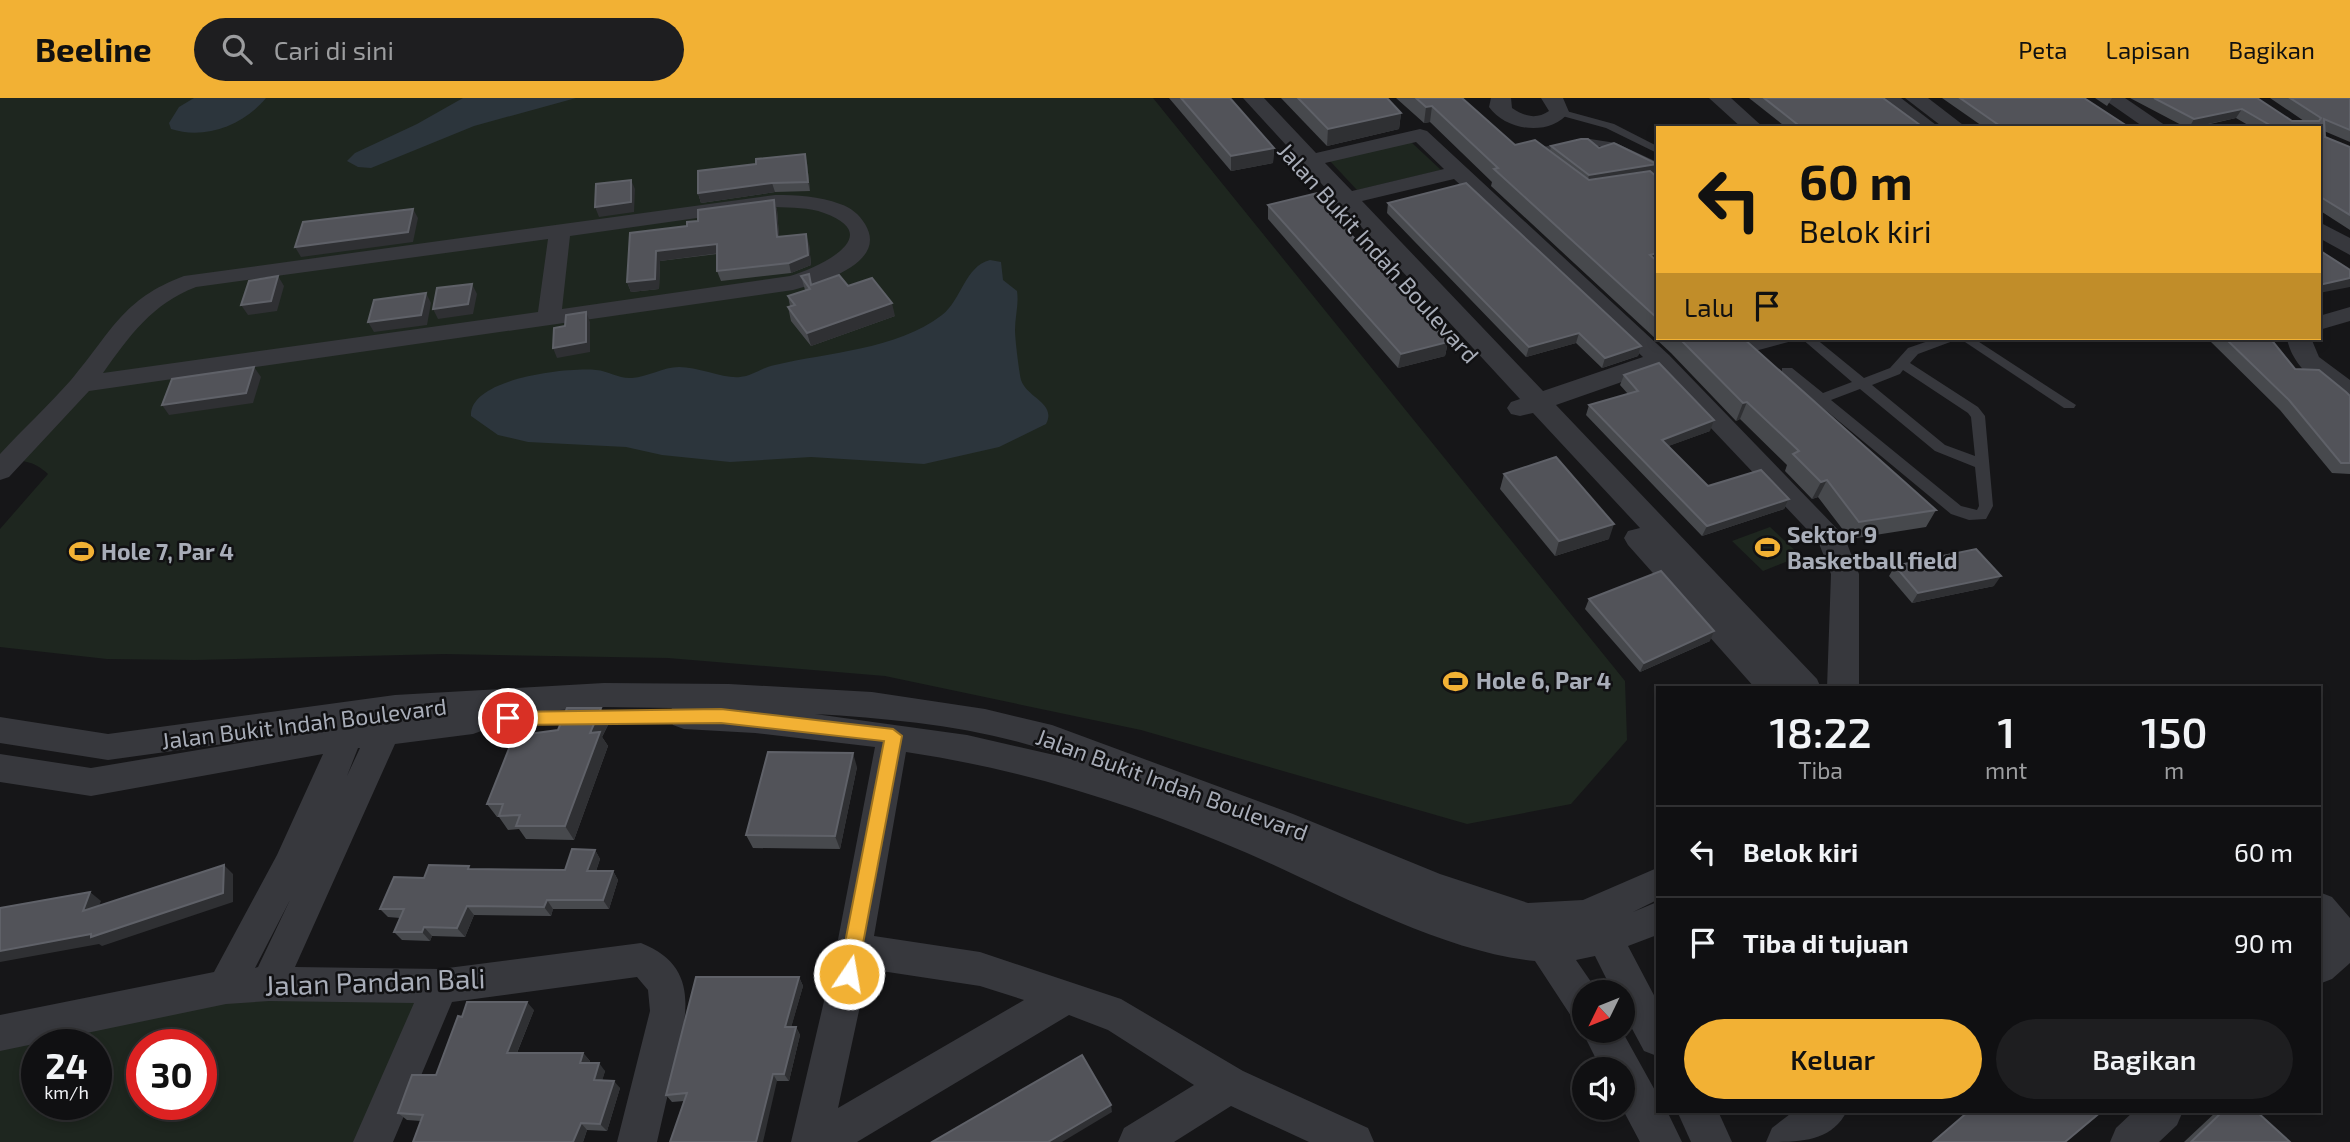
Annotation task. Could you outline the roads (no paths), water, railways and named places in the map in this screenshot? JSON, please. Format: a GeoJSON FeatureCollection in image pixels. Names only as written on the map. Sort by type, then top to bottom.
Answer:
{"type":"FeatureCollection","features":[{"type":"Feature","properties":{"kind":"street","name":"Jalan Bukit Indah Boulevard"},"geometry":{"type":"LineString","coordinates":[[1237,98],[1304,162]]}},
{"type":"Feature","properties":{"kind":"street"},"geometry":{"type":"LineString","coordinates":[[1253,98],[1304,162],[1528,405],[1772,686]]}},
{"type":"Feature","properties":{"kind":"street"},"geometry":{"type":"LineString","coordinates":[[1501,98],[1498,103],[1501,111],[1518,120],[1544,121],[1555,105]]}},
{"type":"Feature","properties":{"kind":"street"},"geometry":{"type":"LineString","coordinates":[[1719,98],[1752,126]]}},
{"type":"Feature","properties":{"kind":"street"},"geometry":{"type":"LineString","coordinates":[[1888,98],[1926,126]]}},
{"type":"Feature","properties":{"kind":"street"},"geometry":{"type":"LineString","coordinates":[[1915,98],[1954,126]]}},
{"type":"Feature","properties":{"kind":"street"},"geometry":{"type":"LineString","coordinates":[[2112,98],[2156,126]]}},
{"type":"Feature","properties":{"kind":"street"},"geometry":{"type":"LineString","coordinates":[[2090,105],[2122,126]]}},
{"type":"Feature","properties":{"kind":"street"},"geometry":{"type":"LineString","coordinates":[[1401,116],[1660,360],[1830,536],[1845,574],[1843,686]]}},
{"type":"Feature","properties":{"kind":"street"},"geometry":{"type":"LineString","coordinates":[[1304,162],[1420,135]]}},
{"type":"Feature","properties":{"kind":"street"},"geometry":{"type":"LineString","coordinates":[[1339,200],[1460,171]]}},
{"type":"Feature","properties":{"kind":"street"},"geometry":{"type":"LineString","coordinates":[[0,471],[81,384],[137,309],[176,286],[221,276],[801,200],[825,203],[844,211],[856,222],[860,236],[855,251],[841,265],[820,277],[81,384]]}},
{"type":"Feature","properties":{"kind":"street"},"geometry":{"type":"LineString","coordinates":[[550,317],[560,230]]}},
{"type":"Feature","properties":{"kind":"street"},"geometry":{"type":"LineString","coordinates":[[2321,230],[2350,248]]}},
{"type":"Feature","properties":{"kind":"street"},"geometry":{"type":"LineString","coordinates":[[2321,251],[2350,270]]}},
{"type":"Feature","properties":{"kind":"street"},"geometry":{"type":"LineString","coordinates":[[2321,322],[2350,314]]}},
{"type":"Feature","properties":{"kind":"street"},"geometry":{"type":"LineString","coordinates":[[2300,340],[2303,354],[2319,370],[2350,391]]}},
{"type":"Feature","properties":{"kind":"street"},"geometry":{"type":"LineString","coordinates":[[1528,405],[1660,360]]}},
{"type":"Feature","properties":{"kind":"street"},"geometry":{"type":"LineString","coordinates":[[1528,405],[1804,686]]}},
{"type":"Feature","properties":{"kind":"street","name":"Jalan Bukit Indah Boulevard"},"geometry":{"type":"LineString","coordinates":[[0,730],[108,747],[370,724],[604,695],[729,696],[872,705],[985,722],[1052,738],[1281,824],[1537,932]]}},
{"type":"Feature","properties":{"kind":"street"},"geometry":{"type":"LineString","coordinates":[[0,768],[92,782],[173,770],[370,724],[604,715],[721,716],[893,736],[981,750],[1105,783],[1268,846],[1419,912],[1481,934],[1595,927],[1656,918]]}},
{"type":"Feature","properties":{"kind":"street"},"geometry":{"type":"LineString","coordinates":[[269,984],[370,724]]}},
{"type":"Feature","properties":{"kind":"street"},"geometry":{"type":"LineString","coordinates":[[226,987],[327,786],[370,724]]}},
{"type":"Feature","properties":{"kind":"street"},"geometry":{"type":"LineString","coordinates":[[811,1142],[855,950],[893,736]]}},
{"type":"Feature","properties":{"kind":"street"},"geometry":{"type":"LineString","coordinates":[[1595,927],[1656,885]]}},
{"type":"Feature","properties":{"kind":"street"},"geometry":{"type":"LineString","coordinates":[[2321,910],[2337,926],[2342,939],[2340,949],[2321,965]]}},
{"type":"Feature","properties":{"kind":"street"},"geometry":{"type":"LineString","coordinates":[[1595,927],[1656,1036]]}},
{"type":"Feature","properties":{"kind":"street"},"geometry":{"type":"LineString","coordinates":[[1537,932],[1572,985]]}},
{"type":"Feature","properties":{"kind":"street"},"geometry":{"type":"LineString","coordinates":[[855,950],[980,969],[1066,996],[1121,1017],[1229,1085],[1354,1142]]}},
{"type":"Feature","properties":{"kind":"street","name":"Jalan Pandan Bali"},"geometry":{"type":"LineString","coordinates":[[0,1033],[226,987],[269,984],[440,986],[641,960],[654,967],[668,991],[669,1011],[637,1142]]}},
{"type":"Feature","properties":{"kind":"street"},"geometry":{"type":"LineString","coordinates":[[373,1142],[440,986]]}},
{"type":"Feature","properties":{"kind":"street"},"geometry":{"type":"LineString","coordinates":[[819,1142],[1066,996]]}},
{"type":"Feature","properties":{"kind":"street"},"geometry":{"type":"LineString","coordinates":[[1608,1043],[1662,1142]]}},
{"type":"Feature","properties":{"kind":"street"},"geometry":{"type":"LineString","coordinates":[[1138,1142],[1229,1085]]}},
{"type":"Feature","properties":{"kind":"street"},"geometry":{"type":"LineString","coordinates":[[1698,1113],[1712,1142]]}},
{"type":"Feature","properties":{"kind":"street"},"geometry":{"type":"LineString","coordinates":[[1786,1142],[1824,1113]]}},
{"type":"Feature","properties":{"kind":"street"},"geometry":{"type":"LineString","coordinates":[[2130,1142],[2161,1113]]}},
{"type":"Feature","properties":{"kind":"lane"},"geometry":{"type":"LineString","coordinates":[[1555,105],[1610,126],[1656,149]]}},
{"type":"Feature","properties":{"kind":"lane"},"geometry":{"type":"LineString","coordinates":[[1556,170],[1537,154],[1541,150],[1590,140],[1613,144],[1656,166]]}},
{"type":"Feature","properties":{"kind":"lane"},"geometry":{"type":"LineString","coordinates":[[1745,340],[1755,346],[1779,340]]}},
{"type":"Feature","properties":{"kind":"lane"},"geometry":{"type":"LineString","coordinates":[[1809,340],[1940,448],[1983,465]]}},
{"type":"Feature","properties":{"kind":"lane"},"geometry":{"type":"LineString","coordinates":[[1823,398],[1895,371],[1913,351],[1943,340]]}},
{"type":"Feature","properties":{"kind":"lane"},"geometry":{"type":"LineString","coordinates":[[1968,340],[2069,405]]}},
{"type":"Feature","properties":{"kind":"lane"},"geometry":{"type":"LineString","coordinates":[[1787,371],[1956,510],[1969,515],[1981,515],[1986,506],[1978,416],[1973,410],[1901,363]]}},
{"type":"Feature","properties":{"kind":"place","name":"Sektor 9 Basketball field"},"geometry":{"type":"Point","coordinates":[1767,548]}},
{"type":"Feature","properties":{"kind":"place","name":"Hole 7, Par 4"},"geometry":{"type":"Point","coordinates":[81,552]}},
{"type":"Feature","properties":{"kind":"place","name":"Hole 6, Par 4"},"geometry":{"type":"Point","coordinates":[1456,681]}}]}
